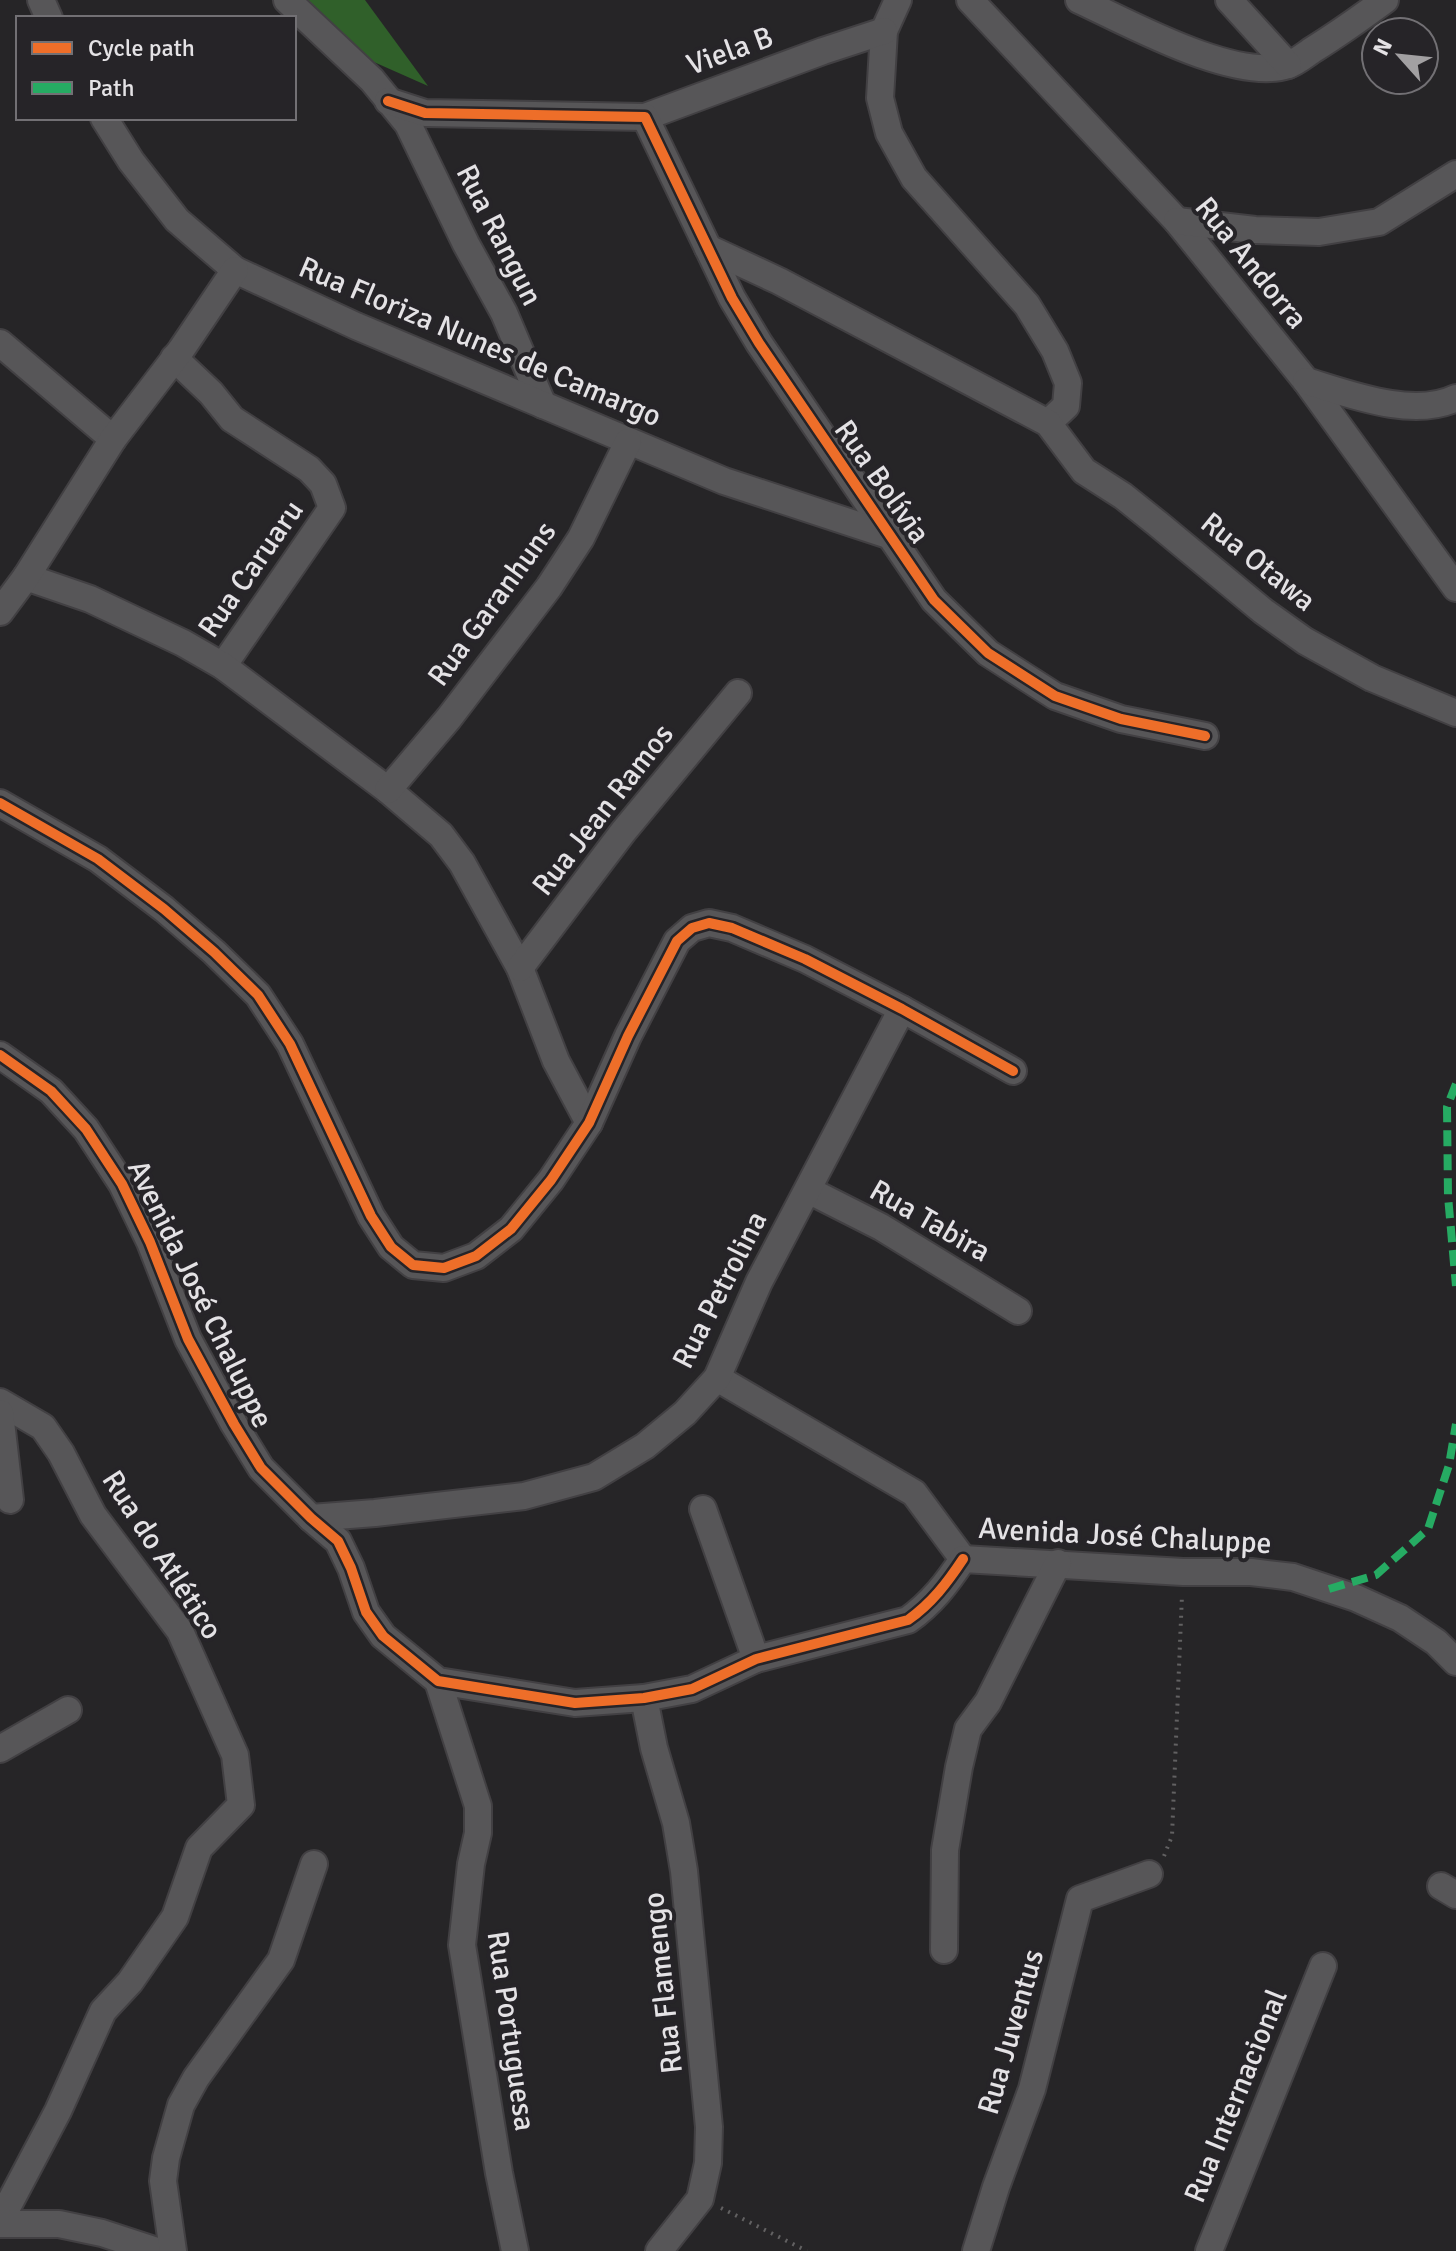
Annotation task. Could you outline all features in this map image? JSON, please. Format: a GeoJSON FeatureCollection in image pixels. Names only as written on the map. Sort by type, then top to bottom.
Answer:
{"type":"FeatureCollection","features":[{"type":"Feature","properties":{"kind":"street","name":"Rua Rangun"},"geometry":{"type":"LineString","coordinates":[[287,0],[372,80],[408,124],[466,244],[504,313],[543,405]]}},
{"type":"Feature","properties":{"kind":"street"},"geometry":{"type":"LineString","coordinates":[[708,248],[792,288],[1048,423],[1066,406],[1068,383],[1055,351],[1027,305],[914,178],[889,133],[880,98],[884,31],[898,0]]}},
{"type":"Feature","properties":{"kind":"street","name":"Rua Andorra"},"geometry":{"type":"LineString","coordinates":[[970,0],[1177,221],[1306,381],[1456,588]]}},
{"type":"Feature","properties":{"kind":"street"},"geometry":{"type":"LineString","coordinates":[[1079,0],[1227,63],[1266,68],[1288,65],[1348,28],[1385,0]]}},
{"type":"Feature","properties":{"kind":"street"},"geometry":{"type":"LineString","coordinates":[[1229,0],[1288,65]]}},
{"type":"Feature","properties":{"kind":"street","name":"Viela B"},"geometry":{"type":"LineString","coordinates":[[645,117],[884,31]]}},
{"type":"Feature","properties":{"kind":"street"},"geometry":{"type":"LineString","coordinates":[[388,101],[425,113],[645,117]]}},
{"type":"Feature","properties":{"kind":"street","name":"Rua Bolívia"},"geometry":{"type":"LineString","coordinates":[[645,117],[732,298],[759,343],[934,600],[988,653],[1055,696],[1121,719],[1205,736]]}},
{"type":"Feature","properties":{"kind":"street","name":"Rua Floriza Nunes de Camargo"},"geometry":{"type":"LineString","coordinates":[[105,120],[131,161],[177,220],[235,270],[356,326],[724,481],[891,536]]}},
{"type":"Feature","properties":{"kind":"street"},"geometry":{"type":"LineString","coordinates":[[1177,221],[1255,230],[1319,232],[1379,222],[1456,174]]}},
{"type":"Feature","properties":{"kind":"street"},"geometry":{"type":"LineString","coordinates":[[0,612],[26,577],[113,439],[235,270]]}},
{"type":"Feature","properties":{"kind":"street"},"geometry":{"type":"LineString","coordinates":[[0,343],[113,439]]}},
{"type":"Feature","properties":{"kind":"street","name":"Rua Caruaru"},"geometry":{"type":"LineString","coordinates":[[174,358],[211,393],[232,419],[309,469],[323,484],[332,508],[223,666]]}},
{"type":"Feature","properties":{"kind":"street"},"geometry":{"type":"LineString","coordinates":[[1306,381],[1365,399],[1415,406],[1446,403],[1456,398]]}},
{"type":"Feature","properties":{"kind":"street","name":"Rua Otawa"},"geometry":{"type":"LineString","coordinates":[[1048,423],[1084,471],[1123,496],[1274,619],[1305,641],[1372,678],[1456,713]]}},
{"type":"Feature","properties":{"kind":"street","name":"Rua Garanhuns"},"geometry":{"type":"LineString","coordinates":[[388,790],[449,718],[549,587],[581,538],[628,442]]}},
{"type":"Feature","properties":{"kind":"street"},"geometry":{"type":"LineString","coordinates":[[26,577],[104,605],[223,666],[388,790],[441,835],[462,863],[520,968],[556,1061],[589,1123]]}},
{"type":"Feature","properties":{"kind":"street","name":"Rua Jean Ramos"},"geometry":{"type":"LineString","coordinates":[[520,968],[623,832],[738,693]]}},
{"type":"Feature","properties":{"kind":"street"},"geometry":{"type":"LineString","coordinates":[[0,803],[98,859],[204,943],[258,995],[290,1044],[371,1216],[391,1247],[413,1265],[444,1268],[455,1264],[476,1256],[511,1229],[551,1180],[589,1123],[628,1036],[677,941],[692,928],[709,923],[732,928],[805,959],[1013,1071]]}},
{"type":"Feature","properties":{"kind":"street","name":"Rua Petrolina"},"geometry":{"type":"LineString","coordinates":[[311,1518],[524,1496],[594,1477],[645,1446],[685,1413],[717,1378],[759,1282],[902,1009]]}},
{"type":"Feature","properties":{"kind":"street","name":"Avenida José Chaluppe"},"geometry":{"type":"LineString","coordinates":[[0,1055],[51,1091],[86,1129],[122,1184],[150,1242],[188,1339],[261,1468],[338,1541],[366,1612],[383,1636],[438,1681],[575,1703],[644,1698],[692,1689],[756,1659],[908,1620],[925,1608],[945,1586],[963,1559],[1115,1569],[1251,1572],[1293,1577],[1356,1598],[1400,1618],[1436,1642],[1456,1662]]}},
{"type":"Feature","properties":{"kind":"street","name":"Rua Tabira"},"geometry":{"type":"LineString","coordinates":[[808,1190],[881,1227],[1018,1311]]}},
{"type":"Feature","properties":{"kind":"street"},"geometry":{"type":"LineString","coordinates":[[717,1378],[914,1493],[963,1559]]}},
{"type":"Feature","properties":{"kind":"street","name":"Rua do Atlético"},"geometry":{"type":"LineString","coordinates":[[0,1402],[43,1427],[61,1453],[93,1515],[180,1631],[235,1755],[241,1805],[199,1848],[175,1917],[130,1982],[103,2011],[58,2111],[0,2222]]}},
{"type":"Feature","properties":{"kind":"street"},"geometry":{"type":"LineString","coordinates":[[0,1413],[10,1500]]}},
{"type":"Feature","properties":{"kind":"street"},"geometry":{"type":"LineString","coordinates":[[703,1509],[756,1659]]}},
{"type":"Feature","properties":{"kind":"street"},"geometry":{"type":"LineString","coordinates":[[944,1950],[945,1850],[968,1729],[988,1702],[1058,1563]]}},
{"type":"Feature","properties":{"kind":"street","name":"Rua Portuguesa"},"geometry":{"type":"LineString","coordinates":[[438,1681],[478,1806],[478,1833],[471,1864],[462,1945],[499,2173],[515,2251]]}},
{"type":"Feature","properties":{"kind":"street","name":"Rua Flamengo"},"geometry":{"type":"LineString","coordinates":[[644,1698],[654,1748],[676,1823],[684,1871],[709,2127],[708,2163],[700,2199],[659,2251]]}},
{"type":"Feature","properties":{"kind":"street"},"geometry":{"type":"LineString","coordinates":[[0,1749],[68,1710]]}},
{"type":"Feature","properties":{"kind":"street"},"geometry":{"type":"LineString","coordinates":[[173,2251],[163,2181],[181,2105],[196,2078],[281,1960],[314,1864]]}},
{"type":"Feature","properties":{"kind":"street","name":"Rua Juventus"},"geometry":{"type":"LineString","coordinates":[[976,2251],[1032,2089],[1080,1899],[1149,1874]]}},
{"type":"Feature","properties":{"kind":"street","name":"Rua Internacional"},"geometry":{"type":"LineString","coordinates":[[1209,2251],[1323,1966]]}},
{"type":"Feature","properties":{"kind":"street"},"geometry":{"type":"LineString","coordinates":[[0,2222],[59,2224],[102,2233],[157,2251]]}},
{"type":"Feature","properties":{"kind":"path"},"geometry":{"type":"LineString","coordinates":[[1149,1874],[1162,1860],[1172,1836],[1183,1572]]}},
{"type":"Feature","properties":{"kind":"path"},"geometry":{"type":"LineString","coordinates":[[700,2199],[759,2225],[807,2251]]}},
{"type":"Feature","properties":{"kind":"green space"},"geometry":{"type":"Polygon","coordinates":[[[295,0],[365,0],[428,86],[349,51],[295,0]]]}},
{"type":"Feature","properties":{"kind":"marked path"},"geometry":{"type":"LineString","coordinates":[[1456,1084],[1447,1107],[1448,1196],[1456,1286]]}},
{"type":"Feature","properties":{"kind":"marked path"},"geometry":{"type":"LineString","coordinates":[[1329,1589],[1376,1575],[1428,1529],[1449,1465],[1456,1424]]}},
{"type":"Feature","properties":{"kind":"cycle path"},"geometry":{"type":"LineString","coordinates":[[388,101],[425,113],[645,117],[732,298],[759,343],[934,600],[988,653],[1055,696],[1121,719],[1205,736]]}},
{"type":"Feature","properties":{"kind":"cycle path"},"geometry":{"type":"LineString","coordinates":[[0,803],[98,859],[164,909],[258,995],[290,1044],[371,1216],[391,1247],[413,1265],[444,1268],[476,1256],[511,1229],[551,1180],[589,1123],[628,1036],[677,941],[692,928],[709,923],[732,928],[805,959],[1013,1071]]}},
{"type":"Feature","properties":{"kind":"cycle path"},"geometry":{"type":"LineString","coordinates":[[0,1055],[51,1091],[86,1129],[122,1184],[150,1242],[188,1339],[261,1468],[338,1541],[366,1612],[383,1636],[438,1681],[575,1703],[644,1698],[692,1689],[756,1659],[908,1620],[938,1592],[963,1559]]}}]}
